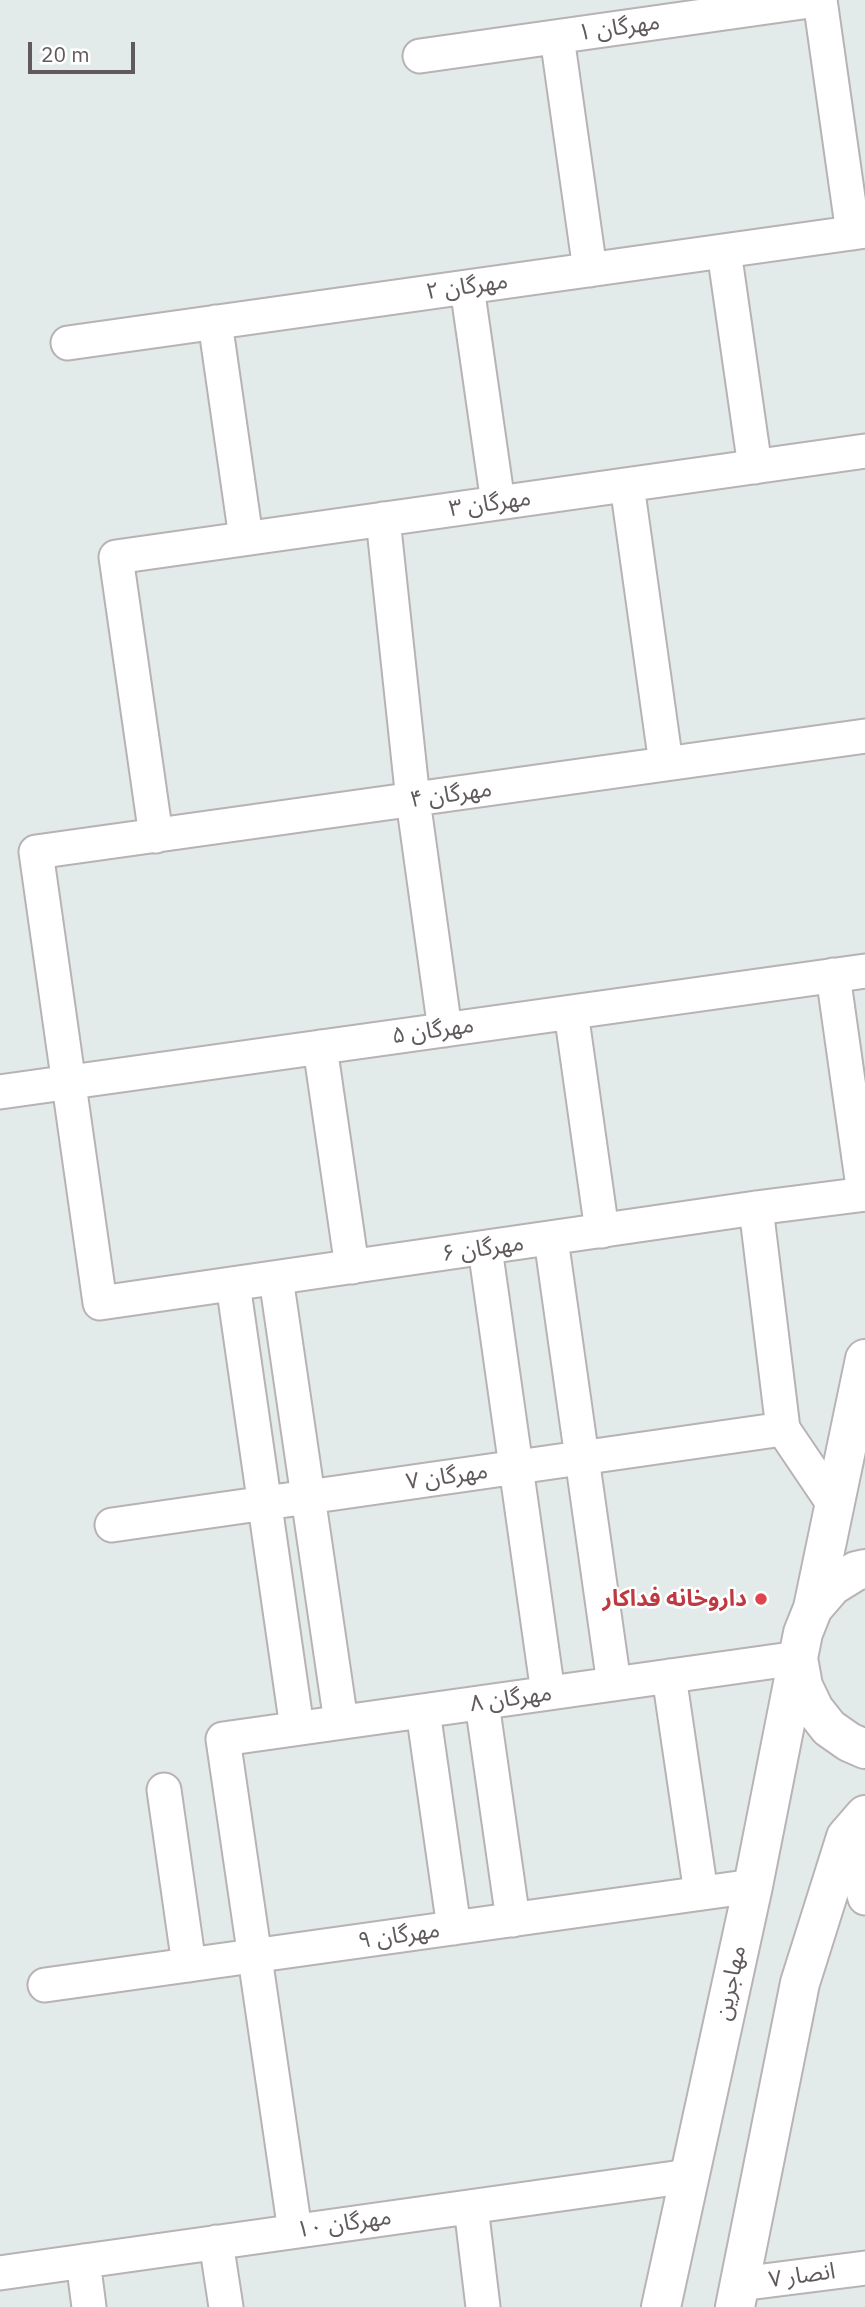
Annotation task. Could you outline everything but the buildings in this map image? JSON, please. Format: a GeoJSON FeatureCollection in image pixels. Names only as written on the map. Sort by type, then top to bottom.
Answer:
{"type":"FeatureCollection","features":[{"type":"Feature","properties":{"kind":"main road"},"geometry":{"type":"LineString","coordinates":[[813,1608],[865,1359]]}},
{"type":"Feature","properties":{"kind":"main road"},"geometry":{"type":"LineString","coordinates":[[813,1608],[832,1587],[856,1571],[865,1569]]}},
{"type":"Feature","properties":{"kind":"main road","name":"مهاجرین"},"geometry":{"type":"LineString","coordinates":[[661,2307],[752,1886],[803,1633],[813,1608]]}},
{"type":"Feature","properties":{"kind":"main road"},"geometry":{"type":"LineString","coordinates":[[798,1658],[803,1686],[814,1709],[829,1728],[865,1749]]}},
{"type":"Feature","properties":{"kind":"main road"},"geometry":{"type":"LineString","coordinates":[[737,2296],[800,1983],[856,1826]]}},
{"type":"Feature","properties":{"kind":"street","name":"مهرگان ۱"},"geometry":{"type":"LineString","coordinates":[[420,56],[557,37],[748,5],[818,0]]}},
{"type":"Feature","properties":{"kind":"street"},"geometry":{"type":"LineString","coordinates":[[818,0],[859,232]]}},
{"type":"Feature","properties":{"kind":"street"},"geometry":{"type":"LineString","coordinates":[[557,37],[590,270]]}},
{"type":"Feature","properties":{"kind":"street","name":"مهرگان ۲"},"geometry":{"type":"LineString","coordinates":[[68,343],[859,232]]}},
{"type":"Feature","properties":{"kind":"street"},"geometry":{"type":"LineString","coordinates":[[724,251],[755,467]]}},
{"type":"Feature","properties":{"kind":"street"},"geometry":{"type":"LineString","coordinates":[[467,287],[498,503]]}},
{"type":"Feature","properties":{"kind":"street"},"geometry":{"type":"LineString","coordinates":[[215,322],[246,538]]}},
{"type":"Feature","properties":{"kind":"street","name":"مهرگان ۳"},"geometry":{"type":"LineString","coordinates":[[156,836],[116,556],[865,451]]}},
{"type":"Feature","properties":{"kind":"street"},"geometry":{"type":"LineString","coordinates":[[627,485],[666,764]]}},
{"type":"Feature","properties":{"kind":"street"},"geometry":{"type":"LineString","coordinates":[[383,519],[413,800],[445,1030]]}},
{"type":"Feature","properties":{"kind":"street","name":"مهرگان ۴"},"geometry":{"type":"LineString","coordinates":[[68,1082],[36,852],[865,736]]}},
{"type":"Feature","properties":{"kind":"street"},"geometry":{"type":"LineString","coordinates":[[849,973],[865,1194]]}},
{"type":"Feature","properties":{"kind":"street","name":"مهرگان ۵"},"geometry":{"type":"LineString","coordinates":[[0,1092],[849,973]]}},
{"type":"Feature","properties":{"kind":"street"},"geometry":{"type":"LineString","coordinates":[[571,1012],[602,1231]]}},
{"type":"Feature","properties":{"kind":"street"},"geometry":{"type":"LineString","coordinates":[[320,1047],[352,1267]]}},
{"type":"Feature","properties":{"kind":"street","name":"مهرگان ۶"},"geometry":{"type":"LineString","coordinates":[[68,1082],[100,1303],[865,1194]]}},
{"type":"Feature","properties":{"kind":"street"},"geometry":{"type":"LineString","coordinates":[[756,1208],[783,1429],[835,1506]]}},
{"type":"Feature","properties":{"kind":"street"},"geometry":{"type":"LineString","coordinates":[[551,1239],[614,1684]]}},
{"type":"Feature","properties":{"kind":"street"},"geometry":{"type":"LineString","coordinates":[[485,1248],[548,1693]]}},
{"type":"Feature","properties":{"kind":"street"},"geometry":{"type":"LineString","coordinates":[[276,1278],[341,1722]]}},
{"type":"Feature","properties":{"kind":"street"},"geometry":{"type":"LineString","coordinates":[[233,1284],[297,1728]]}},
{"type":"Feature","properties":{"kind":"street","name":"مهرگان ۷"},"geometry":{"type":"LineString","coordinates":[[112,1525],[783,1429]]}},
{"type":"Feature","properties":{"kind":"street","name":"مهرگان ۸"},"geometry":{"type":"LineString","coordinates":[[254,1956],[223,1739],[798,1658]]}},
{"type":"Feature","properties":{"kind":"street"},"geometry":{"type":"LineString","coordinates":[[669,1676],[701,1893]]}},
{"type":"Feature","properties":{"kind":"street"},"geometry":{"type":"LineString","coordinates":[[482,1703],[513,1920]]}},
{"type":"Feature","properties":{"kind":"street"},"geometry":{"type":"LineString","coordinates":[[423,1711],[454,1928]]}},
{"type":"Feature","properties":{"kind":"street"},"geometry":{"type":"LineString","coordinates":[[164,1790],[190,1965]]}},
{"type":"Feature","properties":{"kind":"street"},"geometry":{"type":"LineString","coordinates":[[856,1826],[865,1898]]}},
{"type":"Feature","properties":{"kind":"street","name":"مهرگان ۹"},"geometry":{"type":"LineString","coordinates":[[45,1985],[752,1886]]}},
{"type":"Feature","properties":{"kind":"street"},"geometry":{"type":"LineString","coordinates":[[254,1956],[295,2231]]}},
{"type":"Feature","properties":{"kind":"street","name":"مهرگان ۱۰"},"geometry":{"type":"LineString","coordinates":[[0,2273],[689,2176]]}},
{"type":"Feature","properties":{"kind":"street"},"geometry":{"type":"LineString","coordinates":[[471,2207],[483,2307]]}},
{"type":"Feature","properties":{"kind":"street"},"geometry":{"type":"LineString","coordinates":[[216,2242],[226,2307]]}},
{"type":"Feature","properties":{"kind":"street"},"geometry":{"type":"LineString","coordinates":[[83,2261],[89,2307]]}},
{"type":"Feature","properties":{"kind":"street","name":"انصار ۷"},"geometry":{"type":"LineString","coordinates":[[737,2296],[865,2267]]}},
{"type":"Feature","properties":{"kind":"place","name":"داروخانه فداکار"},"geometry":{"type":"Point","coordinates":[761,1599]}}]}
